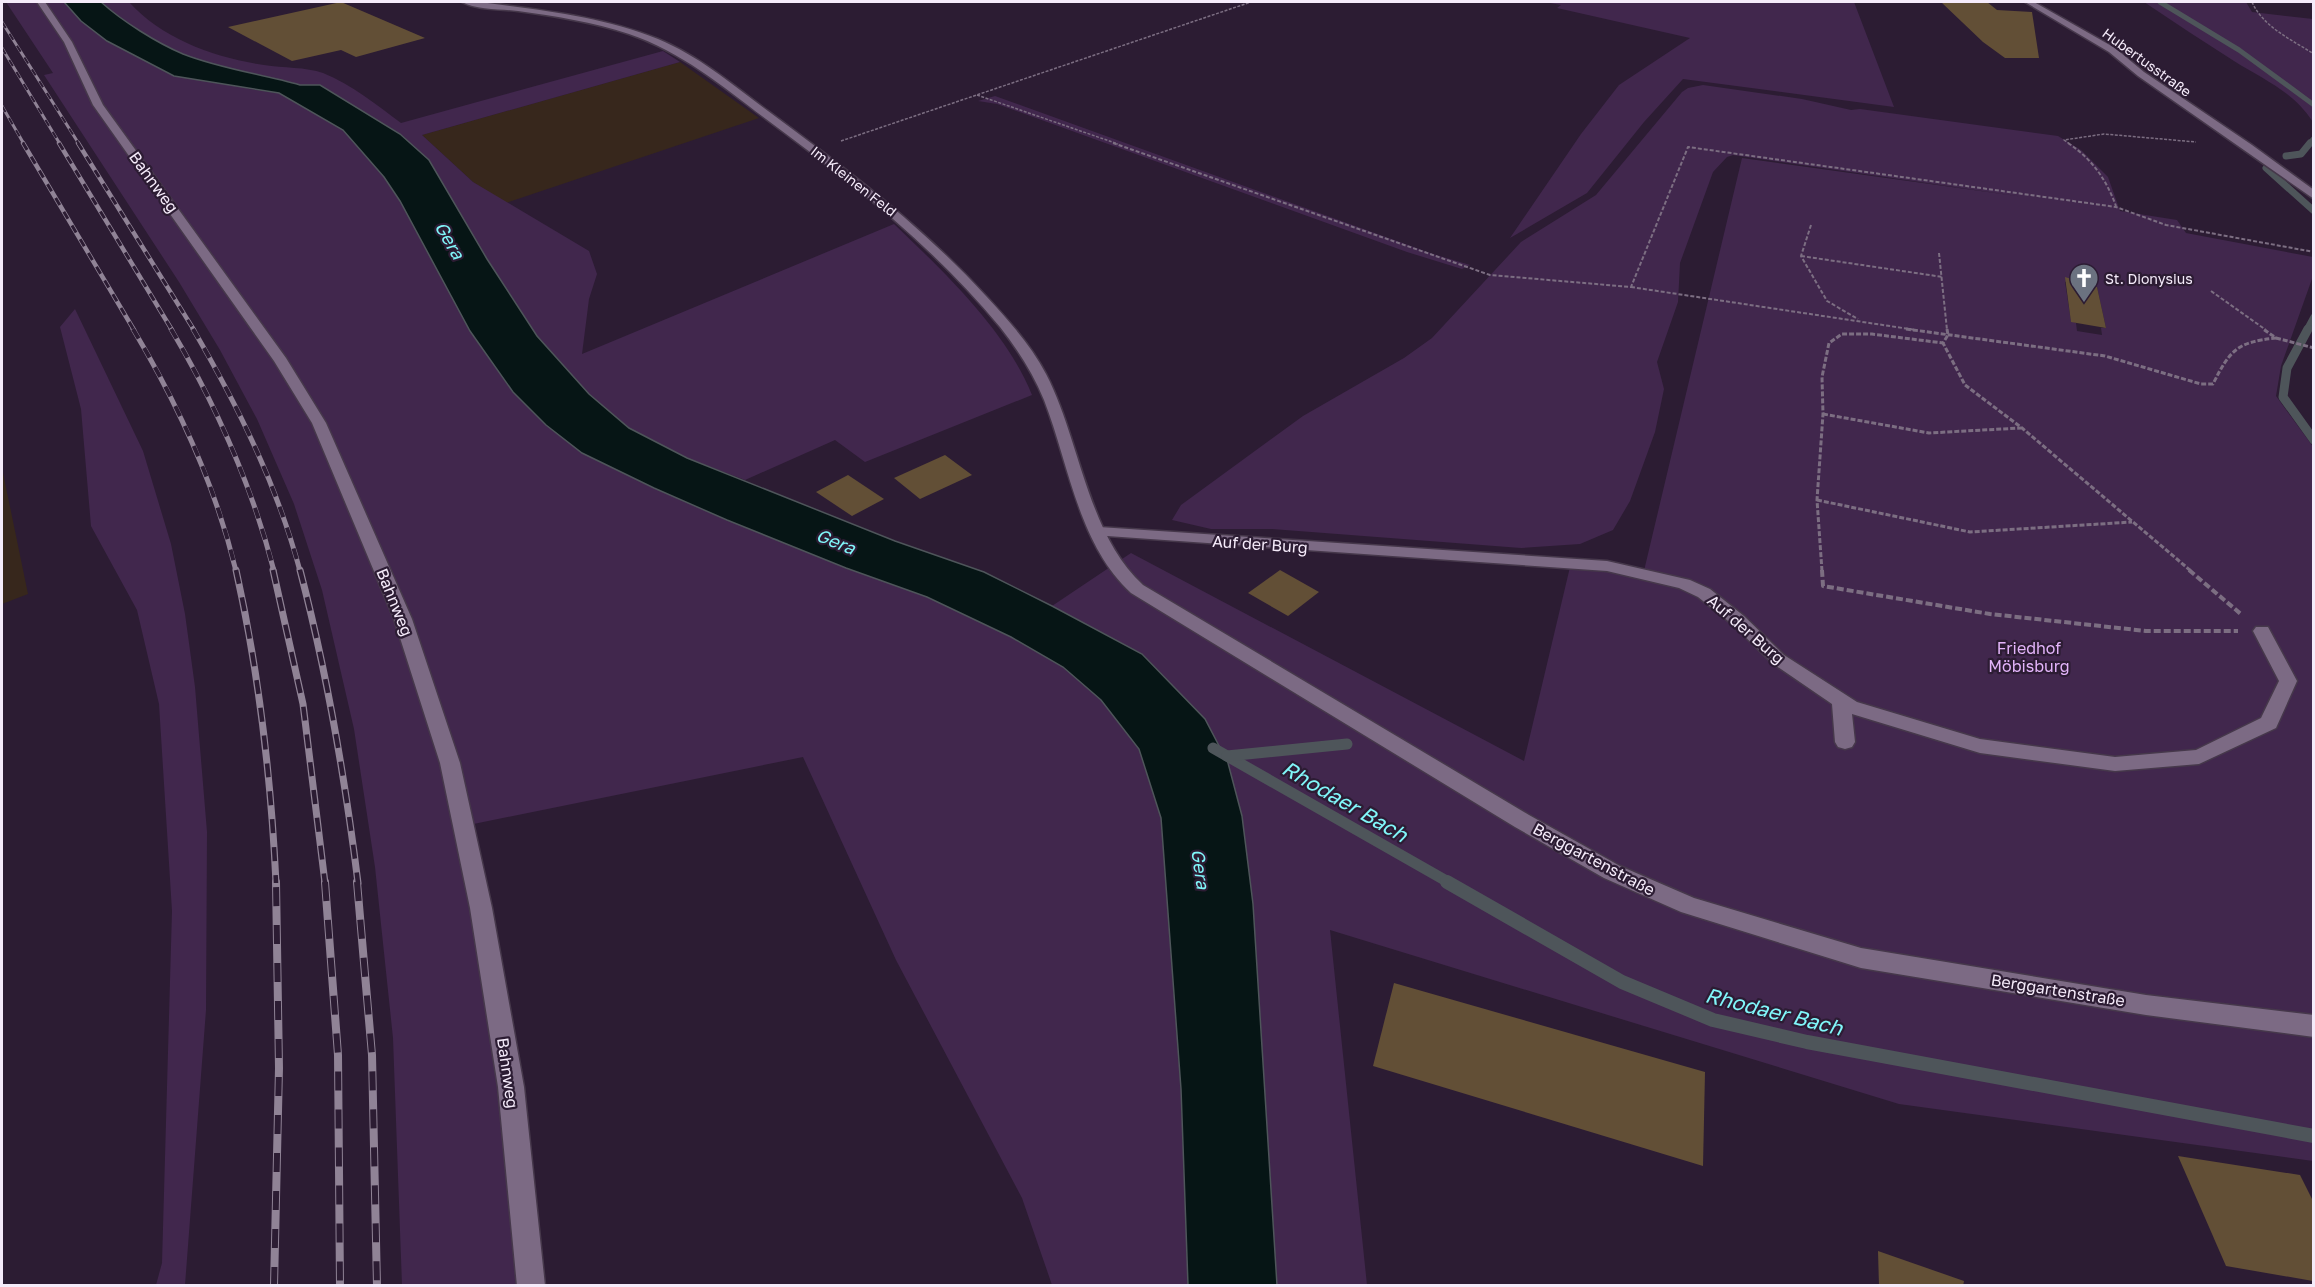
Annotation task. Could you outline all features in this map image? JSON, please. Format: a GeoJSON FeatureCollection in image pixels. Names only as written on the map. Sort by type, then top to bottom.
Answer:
{"type":"FeatureCollection","features":[{"type":"Feature","properties":{"kind":"street","name":"Bahnweg"},"geometry":{"type":"LineString","coordinates":[[41,2],[68,42],[98,105],[281,361],[319,423],[404,619],[450,763],[481,908],[511,1087],[531,1286]]}},
{"type":"Feature","properties":{"kind":"street","name":"Im Kleinen Feld"},"geometry":{"type":"LineString","coordinates":[[466,2],[581,20],[656,41],[718,79],[871,192],[933,248],[1014,336],[1038,372],[1099,532]]}},
{"type":"Feature","properties":{"kind":"street","name":"Hubertusstraße"},"geometry":{"type":"LineString","coordinates":[[2029,2],[2112,50],[2189,109],[2248,147],[2313,196]]}},
{"type":"Feature","properties":{"kind":"street","name":"Auf der Burg"},"geometry":{"type":"LineString","coordinates":[[1099,532],[1608,566],[1653,575],[1684,584],[1704,593],[1738,620],[1778,659],[1855,709],[1980,746],[2115,764],[2199,757],[2269,723],[2288,681],[2262,632]]}},
{"type":"Feature","properties":{"kind":"street","name":"Berggartenstraße"},"geometry":{"type":"LineString","coordinates":[[1099,532],[1113,559],[1135,586],[1174,612],[1612,872],[1689,906],[1862,958],[2146,1005],[2313,1026]]}},
{"type":"Feature","properties":{"kind":"street"},"geometry":{"type":"LineString","coordinates":[[1841,702],[1845,742]]}},
{"type":"Feature","properties":{"kind":"path"},"geometry":{"type":"LineString","coordinates":[[815,150],[1251,2]]}},
{"type":"Feature","properties":{"kind":"path"},"geometry":{"type":"LineString","coordinates":[[2252,2],[2257,13],[2313,54]]}},
{"type":"Feature","properties":{"kind":"path"},"geometry":{"type":"LineString","coordinates":[[977,95],[1490,275],[1631,287],[1862,320],[1948,335],[2105,356],[2201,384],[2213,384],[2229,352],[2238,345],[2260,339],[2276,338],[2313,348]]}},
{"type":"Feature","properties":{"kind":"path"},"geometry":{"type":"LineString","coordinates":[[2116,207],[2105,177],[2080,151],[2064,140],[2104,134],[2197,142]]}},
{"type":"Feature","properties":{"kind":"path"},"geometry":{"type":"LineString","coordinates":[[1631,287],[1689,147],[2116,207],[2166,225],[2313,252]]}},
{"type":"Feature","properties":{"kind":"path"},"geometry":{"type":"LineString","coordinates":[[1811,225],[1801,256],[1827,301],[1862,320]]}},
{"type":"Feature","properties":{"kind":"path"},"geometry":{"type":"LineString","coordinates":[[1940,253],[1948,335],[1942,343]]}},
{"type":"Feature","properties":{"kind":"path"},"geometry":{"type":"LineString","coordinates":[[1801,256],[1942,277]]}},
{"type":"Feature","properties":{"kind":"path"},"geometry":{"type":"LineString","coordinates":[[2211,291],[2276,338]]}},
{"type":"Feature","properties":{"kind":"path"},"geometry":{"type":"LineString","coordinates":[[1942,343],[1872,334],[1842,334],[1829,343],[1822,376],[1823,414],[1817,500],[1823,586],[1990,614],[2146,631],[2262,632]]}},
{"type":"Feature","properties":{"kind":"path"},"geometry":{"type":"LineString","coordinates":[[1942,343],[1965,385],[2022,428],[2262,632]]}},
{"type":"Feature","properties":{"kind":"path"},"geometry":{"type":"LineString","coordinates":[[1823,414],[1929,433],[2022,428]]}},
{"type":"Feature","properties":{"kind":"path"},"geometry":{"type":"LineString","coordinates":[[1817,500],[1970,532],[2132,522]]}},
{"type":"Feature","properties":{"kind":"shaded area"},"geometry":{"type":"Polygon","coordinates":[[[680,62],[759,118],[506,203],[473,182],[422,135],[680,62]]]}},
{"type":"Feature","properties":{"kind":"shaded area"},"geometry":{"type":"Polygon","coordinates":[[[2,468],[28,594],[2,604],[2,468]]]}},
{"type":"Feature","properties":{"kind":"green space"},"geometry":{"type":"Polygon","coordinates":[[[6,2],[64,2],[81,21],[107,41],[249,89],[279,93],[343,130],[384,177],[400,201],[470,331],[513,392],[546,425],[582,453],[727,520],[846,568],[927,597],[1011,637],[1063,667],[1101,700],[1139,749],[1161,818],[1181,1089],[1188,1285],[1052,1285],[1022,1198],[896,960],[803,757],[454,828],[471,912],[499,1092],[517,1285],[402,1285],[393,1038],[375,867],[354,729],[322,590],[294,504],[257,419],[220,350],[179,282],[44,75],[53,73],[6,2]]]}},
{"type":"Feature","properties":{"kind":"green space"},"geometry":{"type":"Polygon","coordinates":[[[101,2],[129,2],[157,26],[209,52],[246,62],[323,73],[354,89],[401,123],[663,51],[680,62],[422,135],[473,182],[589,251],[597,274],[589,299],[582,354],[894,224],[953,282],[990,325],[1021,371],[1032,395],[865,462],[835,440],[745,480],[687,458],[629,428],[589,394],[537,336],[487,259],[429,160],[400,134],[320,85],[300,85],[212,64],[183,54],[140,31],[101,2]]]}},
{"type":"Feature","properties":{"kind":"green space"},"geometry":{"type":"Polygon","coordinates":[[[1545,2],[1854,2],[1894,107],[1683,79],[1644,122],[1587,193],[1510,238],[1581,134],[1619,85],[1690,38],[1557,8],[1561,5],[1545,2]]]}},
{"type":"Feature","properties":{"kind":"green space"},"geometry":{"type":"Polygon","coordinates":[[[2144,2],[2246,2],[2252,12],[2313,19],[2313,122],[2287,94],[2144,2]]]}},
{"type":"Feature","properties":{"kind":"green space","name":"Friedhof Möbisburg"},"geometry":{"type":"Polygon","coordinates":[[[1703,85],[1802,99],[1851,110],[1860,109],[2058,136],[2081,150],[2108,177],[2120,211],[2177,220],[2186,233],[2313,257],[2313,276],[2281,366],[2276,396],[2314,448],[2313,1161],[1899,1104],[1330,930],[1367,1285],[1277,1285],[1253,904],[1242,816],[1228,763],[1205,719],[1142,654],[1052,606],[1131,553],[1524,761],[1570,567],[1643,575],[1742,158],[2024,197],[1733,155],[1727,157],[1713,172],[1680,263],[1678,302],[1657,362],[1664,389],[1655,432],[1630,501],[1613,530],[1580,544],[1521,548],[1272,529],[1211,529],[1172,520],[1181,505],[1303,416],[1404,358],[1432,338],[1521,242],[1596,195],[1682,92],[1688,88],[1703,85]],[[2071,280],[2065,282],[2071,321],[2076,323],[2077,331],[2102,335],[2101,328],[2106,328],[2097,287],[2071,280]]]}},
{"type":"Feature","properties":{"kind":"green space"},"geometry":{"type":"Polygon","coordinates":[[[995,96],[1433,254],[1470,265],[1462,269],[1407,252],[997,104],[978,101],[995,96]]]}},
{"type":"Feature","properties":{"kind":"green space"},"geometry":{"type":"Polygon","coordinates":[[[75,309],[143,451],[171,544],[185,614],[195,687],[207,832],[206,1010],[185,1285],[156,1285],[162,1263],[172,911],[159,704],[137,610],[91,526],[81,409],[60,327],[75,309]]]}},
{"type":"Feature","properties":{"kind":"water","name":"Gera"},"geometry":{"type":"Polygon","coordinates":[[[64,2],[101,2],[151,38],[197,59],[300,85],[320,85],[400,134],[429,160],[487,259],[537,336],[589,394],[629,428],[687,458],[895,541],[984,572],[1052,606],[1142,654],[1205,719],[1228,763],[1242,816],[1253,904],[1277,1285],[1188,1285],[1181,1089],[1161,818],[1139,749],[1101,700],[1063,667],[1011,637],[927,597],[846,568],[727,520],[582,453],[546,425],[513,392],[470,331],[400,201],[384,177],[343,130],[279,93],[174,76],[107,41],[81,21],[64,2]]]}},
{"type":"Feature","properties":{"kind":"building"},"geometry":{"type":"Polygon","coordinates":[[[341,2],[425,38],[356,57],[341,50],[292,61],[228,27],[341,2]]]}},
{"type":"Feature","properties":{"kind":"building"},"geometry":{"type":"Polygon","coordinates":[[[1941,2],[1987,2],[1997,10],[2032,12],[2039,58],[2005,58],[1983,42],[1941,2]]]}},
{"type":"Feature","properties":{"kind":"building","name":"St. Dionysius"},"geometry":{"type":"Polygon","coordinates":[[[2065,277],[2097,287],[2106,328],[2071,322],[2065,277]]]}},
{"type":"Feature","properties":{"kind":"building"},"geometry":{"type":"Polygon","coordinates":[[[945,455],[972,475],[920,499],[894,478],[945,455]]]}},
{"type":"Feature","properties":{"kind":"building"},"geometry":{"type":"Polygon","coordinates":[[[848,475],[884,499],[852,516],[816,492],[848,475]]]}},
{"type":"Feature","properties":{"kind":"building"},"geometry":{"type":"Polygon","coordinates":[[[1280,570],[1319,592],[1288,616],[1248,593],[1280,570]]]}},
{"type":"Feature","properties":{"kind":"building"},"geometry":{"type":"Polygon","coordinates":[[[1394,983],[1705,1072],[1703,1166],[1373,1066],[1394,983]]]}},
{"type":"Feature","properties":{"kind":"building"},"geometry":{"type":"Polygon","coordinates":[[[2178,1156],[2300,1175],[2313,1201],[2313,1281],[2226,1266],[2178,1156]]]}},
{"type":"Feature","properties":{"kind":"building"},"geometry":{"type":"Polygon","coordinates":[[[1878,1251],[1964,1281],[1963,1286],[1879,1286],[1878,1251]]]}},
{"type":"Feature","properties":{"kind":"waterway","name":"Rhodaer Bach"},"geometry":{"type":"LineString","coordinates":[[2160,2],[2239,50],[2314,105]]}},
{"type":"Feature","properties":{"kind":"waterway","name":"Rhodaer Bach"},"geometry":{"type":"LineString","coordinates":[[2309,144],[2314,138]]}},
{"type":"Feature","properties":{"kind":"waterway","name":"Rhodaer Bach"},"geometry":{"type":"LineString","coordinates":[[2286,156],[2301,154],[2310,143]]}},
{"type":"Feature","properties":{"kind":"waterway","name":"Rhodaer Bach"},"geometry":{"type":"LineString","coordinates":[[2266,168],[2314,211]]}},
{"type":"Feature","properties":{"kind":"waterway","name":"Rhodaer Bach"},"geometry":{"type":"LineString","coordinates":[[2307,330],[2314,317]]}},
{"type":"Feature","properties":{"kind":"waterway","name":"Rhodaer Bach"},"geometry":{"type":"LineString","coordinates":[[2308,329],[2287,368],[2283,397],[2314,440]]}},
{"type":"Feature","properties":{"kind":"waterway"},"geometry":{"type":"LineString","coordinates":[[1227,756],[1347,744]]}},
{"type":"Feature","properties":{"kind":"waterway","name":"Rhodaer Bach"},"geometry":{"type":"LineString","coordinates":[[1213,748],[1227,756]]}},
{"type":"Feature","properties":{"kind":"waterway","name":"Rhodaer Bach"},"geometry":{"type":"LineString","coordinates":[[1227,756],[1450,883]]}},
{"type":"Feature","properties":{"kind":"waterway","name":"Rhodaer Bach"},"geometry":{"type":"LineString","coordinates":[[1447,882],[1622,982],[1713,1020],[1807,1042],[2314,1136]]}},
{"type":"Feature","properties":{"kind":"railway"},"geometry":{"type":"LineString","coordinates":[[2,22],[79,144]]}},
{"type":"Feature","properties":{"kind":"railway"},"geometry":{"type":"LineString","coordinates":[[2,48],[60,144]]}},
{"type":"Feature","properties":{"kind":"railway"},"geometry":{"type":"LineString","coordinates":[[2,106],[24,144]]}},
{"type":"Feature","properties":{"kind":"railway"},"geometry":{"type":"LineString","coordinates":[[23,143],[134,330]]}},
{"type":"Feature","properties":{"kind":"railway"},"geometry":{"type":"LineString","coordinates":[[59,143],[172,330]]}},
{"type":"Feature","properties":{"kind":"railway"},"geometry":{"type":"LineString","coordinates":[[78,143],[194,330]]}},
{"type":"Feature","properties":{"kind":"railway"},"geometry":{"type":"LineString","coordinates":[[133,329],[166,387],[194,446],[218,507],[236,571]]}},
{"type":"Feature","properties":{"kind":"railway"},"geometry":{"type":"LineString","coordinates":[[171,329],[218,417],[244,477],[274,571]]}},
{"type":"Feature","properties":{"kind":"railway"},"geometry":{"type":"LineString","coordinates":[[193,329],[255,447],[280,508],[300,571]]}},
{"type":"Feature","properties":{"kind":"railway"},"geometry":{"type":"LineString","coordinates":[[236,570],[263,726],[276,883]]}},
{"type":"Feature","properties":{"kind":"railway"},"geometry":{"type":"LineString","coordinates":[[273,570],[303,704],[325,883]]}},
{"type":"Feature","properties":{"kind":"railway"},"geometry":{"type":"LineString","coordinates":[[300,570],[319,648],[334,726],[358,883]]}},
{"type":"Feature","properties":{"kind":"railway"},"geometry":{"type":"LineString","coordinates":[[274,1286],[279,1068],[276,882]]}},
{"type":"Feature","properties":{"kind":"railway"},"geometry":{"type":"LineString","coordinates":[[325,882],[338,1055],[340,1286]]}},
{"type":"Feature","properties":{"kind":"railway"},"geometry":{"type":"LineString","coordinates":[[357,882],[372,1055],[377,1286]]}},
{"type":"Feature","properties":{"kind":"place","name":"St. Dionysius"},"geometry":{"type":"Point","coordinates":[2084,304]}}]}
